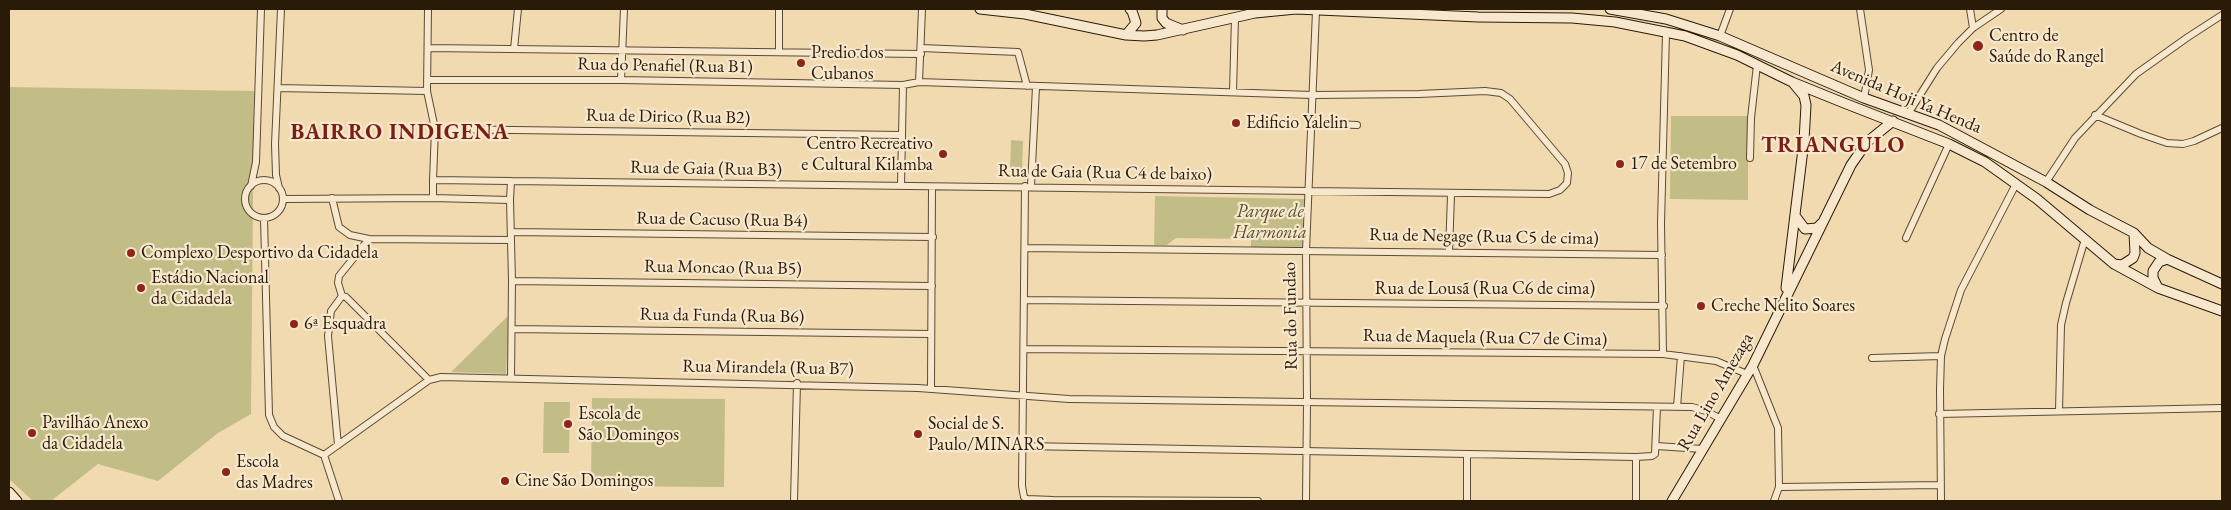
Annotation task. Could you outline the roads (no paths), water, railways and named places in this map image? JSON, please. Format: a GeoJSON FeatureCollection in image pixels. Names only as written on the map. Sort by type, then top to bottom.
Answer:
{"type":"FeatureCollection","features":[{"type":"Feature","properties":{"kind":"main road"},"geometry":{"type":"LineString","coordinates":[[980,9],[1025,14],[1126,35],[1157,35],[1183,30]]}},
{"type":"Feature","properties":{"kind":"main road"},"geometry":{"type":"LineString","coordinates":[[1126,35],[1134,28],[1136,23],[1130,9]]}},
{"type":"Feature","properties":{"kind":"main road"},"geometry":{"type":"LineString","coordinates":[[1162,9],[1162,18],[1166,22],[1183,30]]}},
{"type":"Feature","properties":{"kind":"main road","name":"Avenida Hoji Ya Henda"},"geometry":{"type":"LineString","coordinates":[[1183,30],[1235,17],[1296,9],[1572,18],[1615,22],[1685,36],[1712,45],[1792,82],[1949,144],[1985,162],[2016,184]]}},
{"type":"Feature","properties":{"kind":"main road","name":"Avenida Hoji Ya Henda"},"geometry":{"type":"LineString","coordinates":[[1610,9],[1666,19],[1720,36],[1864,98],[1939,125],[2046,182],[2090,210],[2134,233],[2148,248],[2167,260],[2222,284]]}},
{"type":"Feature","properties":{"kind":"main road","name":"Rua Lino Amezaga"},"geometry":{"type":"LineString","coordinates":[[1785,298],[1796,217],[1806,105],[1804,96],[1792,82]]}},
{"type":"Feature","properties":{"kind":"main road","name":"Rua Lino Amezaga"},"geometry":{"type":"LineString","coordinates":[[1672,501],[1753,365],[1858,154],[1866,142],[1893,121]]}},
{"type":"Feature","properties":{"kind":"main road"},"geometry":{"type":"LineString","coordinates":[[2016,184],[2059,216],[2114,264],[2158,288],[2222,311]]}},
{"type":"Feature","properties":{"kind":"main road"},"geometry":{"type":"LineString","coordinates":[[1796,217],[1805,229],[1816,228],[1823,223]]}},
{"type":"Feature","properties":{"kind":"main road"},"geometry":{"type":"LineString","coordinates":[[2114,264],[2122,265],[2133,258],[2135,253],[2134,233]]}},
{"type":"Feature","properties":{"kind":"main road"},"geometry":{"type":"LineString","coordinates":[[2158,288],[2153,278],[2153,271],[2159,262],[2167,260]]}},
{"type":"Feature","properties":{"kind":"main road"},"geometry":{"type":"LineString","coordinates":[[9,492],[18,501]]}},
{"type":"Feature","properties":{"kind":"street"},"geometry":{"type":"LineString","coordinates":[[261,9],[256,162],[251,186],[246,195],[248,209],[255,216],[264,218],[276,214],[280,209],[283,199],[279,188],[275,160],[280,9]]}},
{"type":"Feature","properties":{"kind":"street"},"geometry":{"type":"LineString","coordinates":[[428,9],[427,91],[435,129],[433,198]]}},
{"type":"Feature","properties":{"kind":"street"},"geometry":{"type":"LineString","coordinates":[[514,49],[518,9]]}},
{"type":"Feature","properties":{"kind":"street"},"geometry":{"type":"LineString","coordinates":[[621,80],[624,9]]}},
{"type":"Feature","properties":{"kind":"street"},"geometry":{"type":"LineString","coordinates":[[778,52],[779,9]]}},
{"type":"Feature","properties":{"kind":"street"},"geometry":{"type":"LineString","coordinates":[[919,82],[922,9]]}},
{"type":"Feature","properties":{"kind":"street"},"geometry":{"type":"LineString","coordinates":[[1720,36],[1730,9]]}},
{"type":"Feature","properties":{"kind":"street"},"geometry":{"type":"LineString","coordinates":[[1860,9],[1869,70],[1864,98]]}},
{"type":"Feature","properties":{"kind":"street"},"geometry":{"type":"LineString","coordinates":[[1970,9],[1973,28]]}},
{"type":"Feature","properties":{"kind":"street"},"geometry":{"type":"LineString","coordinates":[[1908,114],[1937,68],[1973,28],[2001,9]]}},
{"type":"Feature","properties":{"kind":"street","name":"Rua do Fundao"},"geometry":{"type":"LineString","coordinates":[[1306,501],[1306,250],[1316,10]]}},
{"type":"Feature","properties":{"kind":"street"},"geometry":{"type":"LineString","coordinates":[[2046,182],[2066,151],[2095,115],[2136,74],[2222,15]]}},
{"type":"Feature","properties":{"kind":"street"},"geometry":{"type":"LineString","coordinates":[[1233,92],[1235,17]]}},
{"type":"Feature","properties":{"kind":"street"},"geometry":{"type":"LineString","coordinates":[[1663,354],[1664,306],[1661,223],[1666,33]]}},
{"type":"Feature","properties":{"kind":"street"},"geometry":{"type":"LineString","coordinates":[[428,48],[778,52],[1018,52],[1027,86]]}},
{"type":"Feature","properties":{"kind":"street"},"geometry":{"type":"LineString","coordinates":[[1750,158],[1751,118],[1757,65]]}},
{"type":"Feature","properties":{"kind":"street","name":"Rua do Penafiel (Rua B1)"},"geometry":{"type":"LineString","coordinates":[[427,80],[621,80],[903,85],[919,82],[1312,95],[1485,91],[1501,93],[1510,99],[1565,164],[1568,174],[1567,183],[1560,190],[1549,194]]}},
{"type":"Feature","properties":{"kind":"street"},"geometry":{"type":"LineString","coordinates":[[901,185],[903,85]]}},
{"type":"Feature","properties":{"kind":"street"},"geometry":{"type":"LineString","coordinates":[[1036,87],[1025,248],[1022,486],[1024,497],[1027,499],[1053,500],[1258,501]]}},
{"type":"Feature","properties":{"kind":"street"},"geometry":{"type":"LineString","coordinates":[[278,88],[427,91]]}},
{"type":"Feature","properties":{"kind":"street"},"geometry":{"type":"LineString","coordinates":[[2095,115],[2167,143],[2183,144],[2194,142],[2222,128]]}},
{"type":"Feature","properties":{"kind":"street"},"geometry":{"type":"LineString","coordinates":[[1311,123],[1357,125]]}},
{"type":"Feature","properties":{"kind":"street","name":"Rua de Dirico (Rua B2)"},"geometry":{"type":"LineString","coordinates":[[435,129],[902,135]]}},
{"type":"Feature","properties":{"kind":"street"},"geometry":{"type":"LineString","coordinates":[[1906,238],[1949,144]]}},
{"type":"Feature","properties":{"kind":"street","name":"Rua de Gaia (Rua B3)"},"geometry":{"type":"LineString","coordinates":[[433,180],[901,185]]}},
{"type":"Feature","properties":{"kind":"street"},"geometry":{"type":"LineString","coordinates":[[251,186],[259,181],[266,181],[279,188]]}},
{"type":"Feature","properties":{"kind":"street"},"geometry":{"type":"LineString","coordinates":[[511,181],[511,378]]}},
{"type":"Feature","properties":{"kind":"street"},"geometry":{"type":"LineString","coordinates":[[1941,501],[1939,414],[1941,356],[1952,314],[1961,290],[2016,184]]}},
{"type":"Feature","properties":{"kind":"street","name":"Rua de Gaia (Rua C4 de baixo)"},"geometry":{"type":"LineString","coordinates":[[901,185],[932,188],[1028,186],[1451,195],[1549,194]]}},
{"type":"Feature","properties":{"kind":"street"},"geometry":{"type":"LineString","coordinates":[[931,388],[932,188]]}},
{"type":"Feature","properties":{"kind":"street"},"geometry":{"type":"LineString","coordinates":[[1449,252],[1451,195]]}},
{"type":"Feature","properties":{"kind":"street"},"geometry":{"type":"LineString","coordinates":[[332,198],[339,227],[350,235],[369,239],[511,240]]}},
{"type":"Feature","properties":{"kind":"street"},"geometry":{"type":"LineString","coordinates":[[283,199],[433,198],[510,200]]}},
{"type":"Feature","properties":{"kind":"street"},"geometry":{"type":"LineString","coordinates":[[264,218],[269,415],[274,427],[283,436],[324,456],[339,501]]}},
{"type":"Feature","properties":{"kind":"street","name":"Rua de Cacuso (Rua B4)"},"geometry":{"type":"LineString","coordinates":[[511,232],[933,237]]}},
{"type":"Feature","properties":{"kind":"street"},"geometry":{"type":"LineString","coordinates":[[324,456],[429,380],[346,297],[342,296],[338,283],[339,276],[369,239]]}},
{"type":"Feature","properties":{"kind":"street"},"geometry":{"type":"LineString","coordinates":[[2059,410],[2061,325],[2085,239]]}},
{"type":"Feature","properties":{"kind":"street","name":"Rua de Negage (Rua C5 de cima)"},"geometry":{"type":"LineString","coordinates":[[1025,248],[1662,255]]}},
{"type":"Feature","properties":{"kind":"street","name":"Rua Moncao (Rua B5)"},"geometry":{"type":"LineString","coordinates":[[512,281],[932,286]]}},
{"type":"Feature","properties":{"kind":"street"},"geometry":{"type":"LineString","coordinates":[[338,445],[328,336],[331,311],[337,299],[342,296]]}},
{"type":"Feature","properties":{"kind":"street","name":"Rua de Lousã (Rua C6 de cima)"},"geometry":{"type":"LineString","coordinates":[[1024,300],[1664,306]]}},
{"type":"Feature","properties":{"kind":"street","name":"Rua da Funda (Rua B6)"},"geometry":{"type":"LineString","coordinates":[[512,329],[931,334]]}},
{"type":"Feature","properties":{"kind":"street","name":"Rua de Maquela (Rua C7 de Cima)"},"geometry":{"type":"LineString","coordinates":[[1024,349],[1663,354],[1716,361],[1747,374]]}},
{"type":"Feature","properties":{"kind":"street"},"geometry":{"type":"LineString","coordinates":[[1677,407],[1680,356]]}},
{"type":"Feature","properties":{"kind":"street"},"geometry":{"type":"LineString","coordinates":[[1872,358],[1941,356]]}},
{"type":"Feature","properties":{"kind":"street"},"geometry":{"type":"LineString","coordinates":[[1753,365],[1778,428],[1779,487],[1774,501]]}},
{"type":"Feature","properties":{"kind":"street","name":"Rua Mirandela (Rua B7)"},"geometry":{"type":"LineString","coordinates":[[429,380],[441,377],[797,383],[931,388],[1069,400],[1692,407],[1706,411],[1721,419]]}},
{"type":"Feature","properties":{"kind":"street"},"geometry":{"type":"LineString","coordinates":[[794,501],[797,383]]}},
{"type":"Feature","properties":{"kind":"street"},"geometry":{"type":"LineString","coordinates":[[1023,446],[1307,453],[1636,457],[1652,456],[1655,454],[1657,407]]}},
{"type":"Feature","properties":{"kind":"street"},"geometry":{"type":"LineString","coordinates":[[1939,414],[2222,408]]}},
{"type":"Feature","properties":{"kind":"street"},"geometry":{"type":"LineString","coordinates":[[1656,446],[1703,449]]}},
{"type":"Feature","properties":{"kind":"street"},"geometry":{"type":"LineString","coordinates":[[1467,454],[1467,501]]}},
{"type":"Feature","properties":{"kind":"street"},"geometry":{"type":"LineString","coordinates":[[1636,457],[1636,501]]}},
{"type":"Feature","properties":{"kind":"street"},"geometry":{"type":"LineString","coordinates":[[1779,487],[1940,485]]}},
{"type":"Feature","properties":{"kind":"place","name":"Centro de Saúde do Rangel"},"geometry":{"type":"Point","coordinates":[1978,46]}},
{"type":"Feature","properties":{"kind":"place","name":"Predio dos Cubanos"},"geometry":{"type":"Point","coordinates":[801,63]}},
{"type":"Feature","properties":{"kind":"place","name":"Edificio Yalelin"},"geometry":{"type":"Point","coordinates":[1236,123]}},
{"type":"Feature","properties":{"kind":"place","name":"Centro Recreativo e Cultural Kilamba"},"geometry":{"type":"Point","coordinates":[943,154]}},
{"type":"Feature","properties":{"kind":"place","name":"17 de Setembro"},"geometry":{"type":"Point","coordinates":[1620,164]}},
{"type":"Feature","properties":{"kind":"place","name":"Complexo Desportivo da Cidadela"},"geometry":{"type":"Point","coordinates":[131,253]}},
{"type":"Feature","properties":{"kind":"place","name":"Estádio Nacional da Cidadela"},"geometry":{"type":"Point","coordinates":[141,288]}},
{"type":"Feature","properties":{"kind":"place","name":"Creche Nelito Soares"},"geometry":{"type":"Point","coordinates":[1701,306]}},
{"type":"Feature","properties":{"kind":"place","name":"6ª Esquadra"},"geometry":{"type":"Point","coordinates":[294,324]}},
{"type":"Feature","properties":{"kind":"place","name":"Escola de São Domingos"},"geometry":{"type":"Point","coordinates":[568,424]}},
{"type":"Feature","properties":{"kind":"place","name":"Pavilhão Anexo da Cidadela"},"geometry":{"type":"Point","coordinates":[32,433]}},
{"type":"Feature","properties":{"kind":"place","name":"Social de S. Paulo/MINARS"},"geometry":{"type":"Point","coordinates":[918,434]}},
{"type":"Feature","properties":{"kind":"place","name":"Escola das Madres"},"geometry":{"type":"Point","coordinates":[226,472]}},
{"type":"Feature","properties":{"kind":"place","name":"Cine São Domingos"},"geometry":{"type":"Point","coordinates":[505,481]}},
{"type":"Feature","properties":{"kind":"district","name":"BAIRRO INDIGENA"},"geometry":{"type":"Point","coordinates":[400,133]}},
{"type":"Feature","properties":{"kind":"district","name":"TRIANGULO"},"geometry":{"type":"Point","coordinates":[1833,146]}},
{"type":"Feature","properties":{"kind":"park label","name":"Parque de Harmonia"},"geometry":{"type":"Point","coordinates":[1270,222]}}]}
